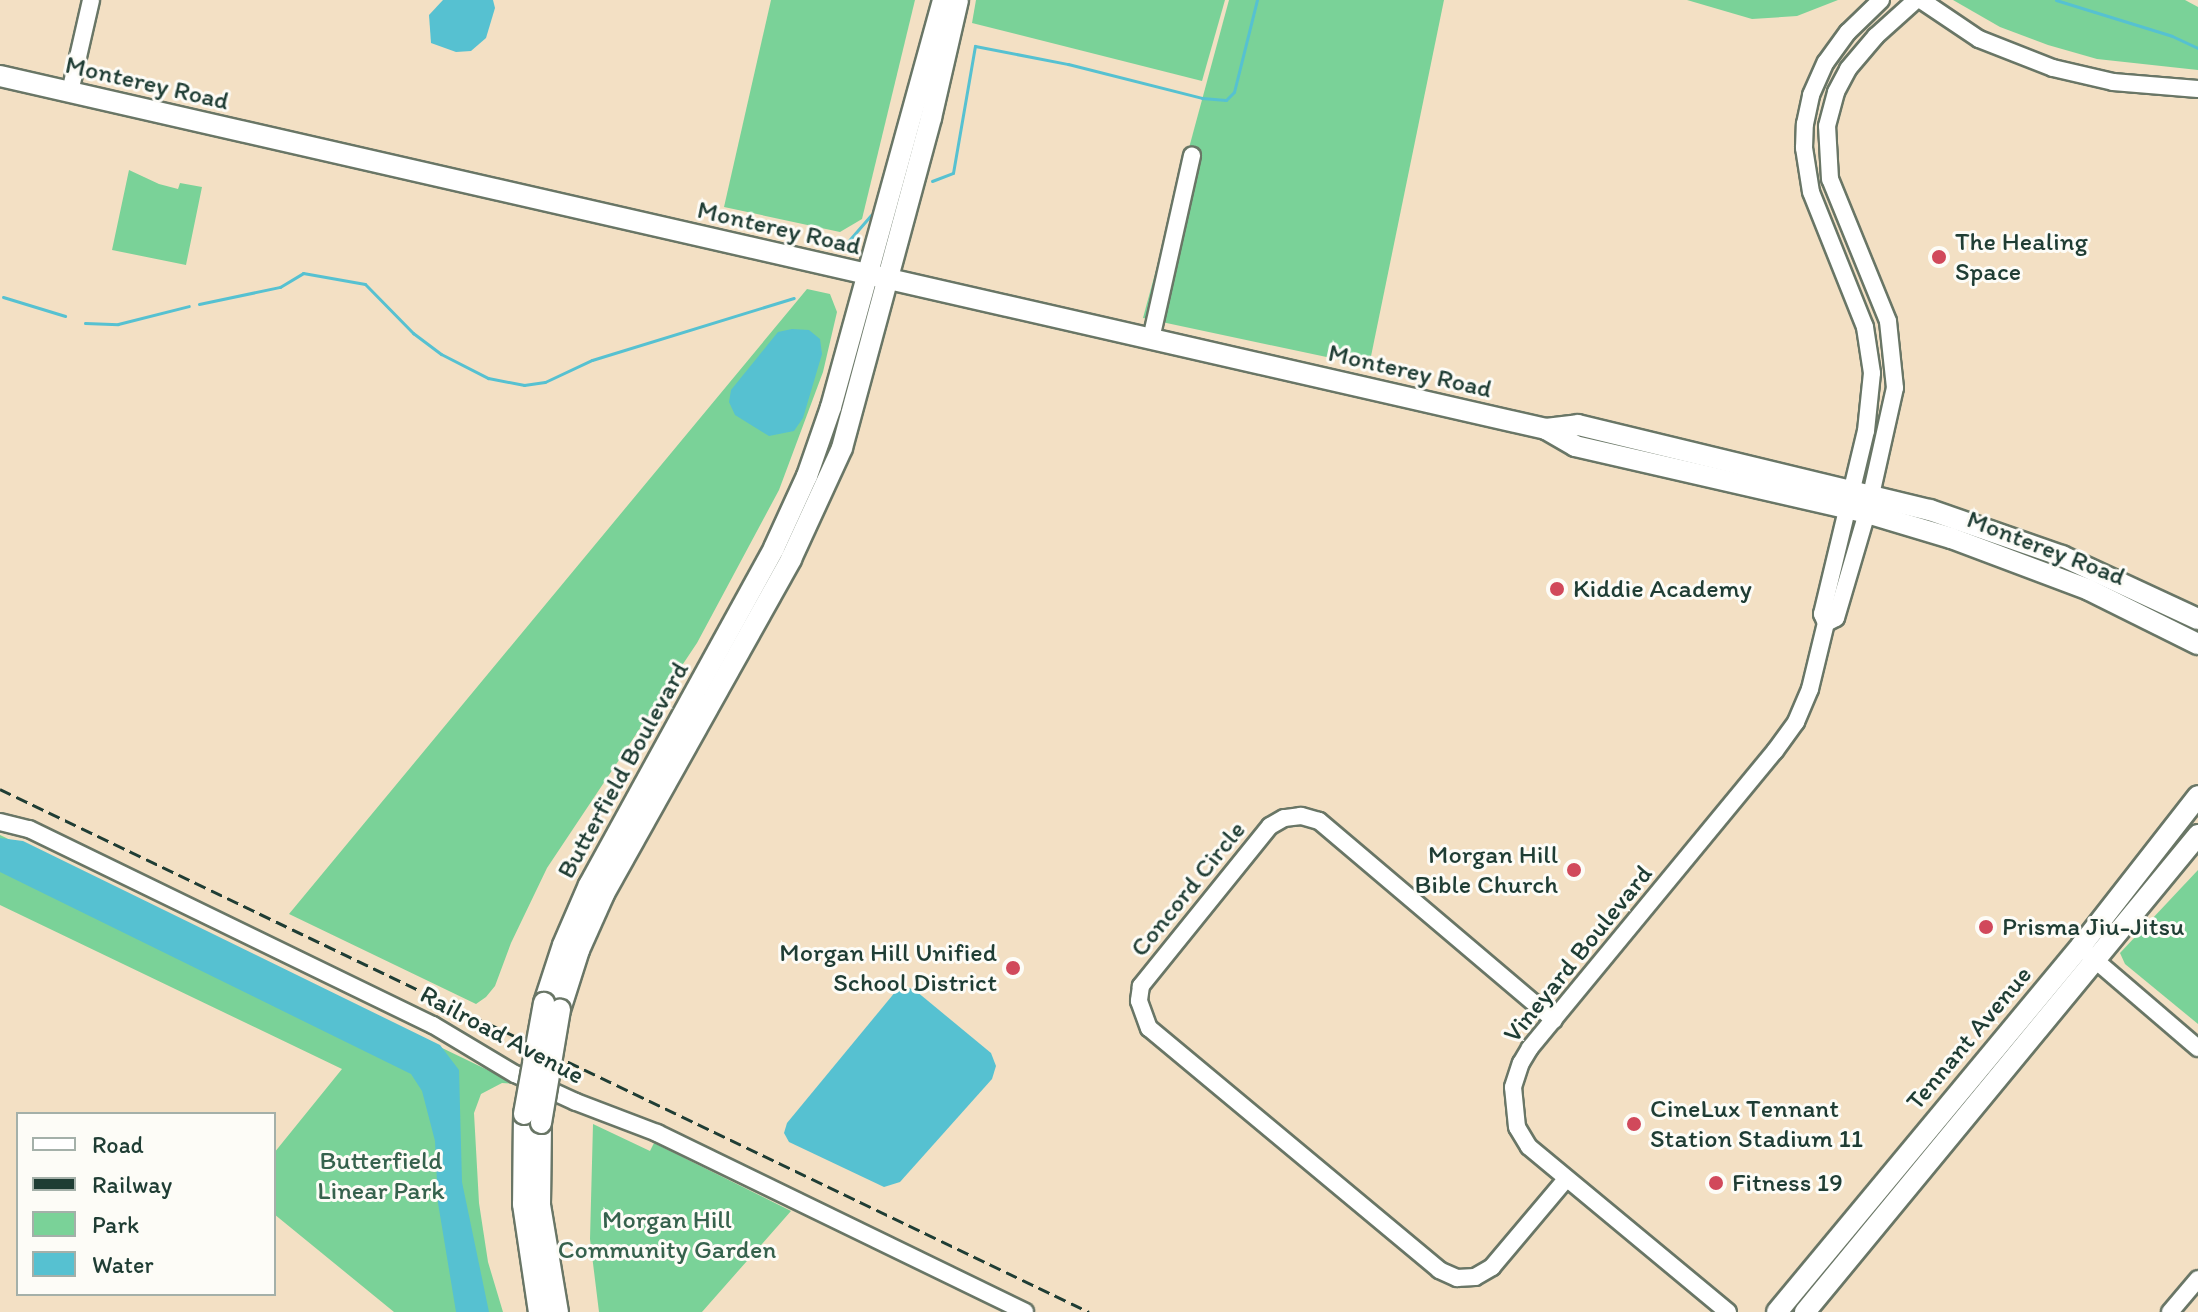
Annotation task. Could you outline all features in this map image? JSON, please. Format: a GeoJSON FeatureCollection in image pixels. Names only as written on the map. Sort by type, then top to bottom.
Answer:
{"type":"FeatureCollection","features":[{"type":"Feature","properties":{"kind":"main road","name":"Butterfield Boulevard"},"geometry":{"type":"LineString","coordinates":[[539,1312],[523,1204],[532,1118],[552,1007],[589,885],[791,516],[824,429],[943,0]]}},
{"type":"Feature","properties":{"kind":"main road","name":"Butterfield Boulevard"},"geometry":{"type":"LineString","coordinates":[[552,1007],[604,894],[791,559],[827,484],[849,425],[958,0]]}},
{"type":"Feature","properties":{"kind":"main road","name":"Monterey Road"},"geometry":{"type":"LineString","coordinates":[[0,76],[1546,429],[1575,446],[1860,501],[2028,543],[2198,619]]}},
{"type":"Feature","properties":{"kind":"main road","name":"Monterey Road"},"geometry":{"type":"LineString","coordinates":[[1860,501],[2047,573],[2123,606],[2198,644]]}},
{"type":"Feature","properties":{"kind":"main road","name":"Tennant Avenue"},"geometry":{"type":"LineString","coordinates":[[1805,1312],[2083,953],[2198,796]]}},
{"type":"Feature","properties":{"kind":"main road","name":"Tennant Avenue"},"geometry":{"type":"LineString","coordinates":[[1777,1312],[2083,953],[2198,835]]}},
{"type":"Feature","properties":{"kind":"main road","name":"Butterfield Boulevard"},"geometry":{"type":"LineString","coordinates":[[532,1118],[542,1218],[558,1312]]}},
{"type":"Feature","properties":{"kind":"street"},"geometry":{"type":"LineString","coordinates":[[70,92],[91,0]]}},
{"type":"Feature","properties":{"kind":"street","name":"Vineyard Boulevard"},"geometry":{"type":"LineString","coordinates":[[1860,501],[1872,395],[1872,360],[1860,311],[1811,192],[1804,148],[1805,124],[1811,95],[1826,62],[1848,32],[1881,0]]}},
{"type":"Feature","properties":{"kind":"street"},"geometry":{"type":"LineString","coordinates":[[1919,0],[1979,39],[2053,68],[2113,82],[2198,89]]}},
{"type":"Feature","properties":{"kind":"street","name":"Vineyard Boulevard"},"geometry":{"type":"LineString","coordinates":[[1728,1312],[1566,1179],[1523,1138],[1512,1100],[1521,1063],[1787,736],[1810,689],[1826,623],[1822,614],[1892,409],[1892,340],[1881,303],[1830,179],[1827,126],[1836,92],[1848,69],[1876,36],[1919,0]]}},
{"type":"Feature","properties":{"kind":"street"},"geometry":{"type":"LineString","coordinates":[[1151,339],[1192,156]]}},
{"type":"Feature","properties":{"kind":"street","name":"Concord Circle"},"geometry":{"type":"LineString","coordinates":[[1554,1020],[1319,821],[1301,816],[1284,818],[1270,826],[1141,986],[1139,1001],[1149,1028],[1439,1270],[1457,1278],[1475,1277],[1492,1267],[1566,1179]]}},
{"type":"Feature","properties":{"kind":"street","name":"Railroad Avenue"},"geometry":{"type":"LineString","coordinates":[[0,822],[29,829],[433,1025],[515,1074],[576,1102],[657,1133],[1025,1312]]}},
{"type":"Feature","properties":{"kind":"street"},"geometry":{"type":"LineString","coordinates":[[2083,953],[2198,1048]]}},
{"type":"Feature","properties":{"kind":"street"},"geometry":{"type":"LineString","coordinates":[[2170,1312],[2198,1279]]}},
{"type":"Feature","properties":{"kind":"green space"},"geometry":{"type":"Polygon","coordinates":[[[771,0],[915,0],[862,219],[840,232],[724,207],[771,0]]]}},
{"type":"Feature","properties":{"kind":"green space"},"geometry":{"type":"Polygon","coordinates":[[[976,0],[1225,0],[1202,81],[972,23],[976,0]]]}},
{"type":"Feature","properties":{"kind":"green space"},"geometry":{"type":"Polygon","coordinates":[[[1229,0],[1444,0],[1369,366],[1143,318],[1229,0]]]}},
{"type":"Feature","properties":{"kind":"green space"},"geometry":{"type":"Polygon","coordinates":[[[1687,0],[1838,0],[1797,16],[1752,19],[1687,0]]]}},
{"type":"Feature","properties":{"kind":"green space"},"geometry":{"type":"Polygon","coordinates":[[[1953,0],[2185,0],[2198,7],[2198,70],[2097,59],[2048,45],[2000,27],[1953,0]]]}},
{"type":"Feature","properties":{"kind":"green space"},"geometry":{"type":"Polygon","coordinates":[[[129,170],[178,189],[180,183],[202,187],[186,265],[112,250],[129,170]]]}},
{"type":"Feature","properties":{"kind":"green space"},"geometry":{"type":"Polygon","coordinates":[[[807,289],[830,294],[837,312],[823,372],[779,490],[697,643],[547,868],[511,943],[495,986],[486,997],[476,1004],[289,914],[807,289]]]}},
{"type":"Feature","properties":{"kind":"green space","name":"Butterfield Linear Park"},"geometry":{"type":"Polygon","coordinates":[[[0,835],[517,1084],[502,1083],[481,1094],[474,1113],[479,1203],[488,1262],[503,1312],[394,1312],[276,1216],[276,1151],[342,1069],[0,905],[0,835]]]}},
{"type":"Feature","properties":{"kind":"green space"},"geometry":{"type":"Polygon","coordinates":[[[2198,870],[2198,1024],[2125,964],[2120,953],[2198,870]]]}},
{"type":"Feature","properties":{"kind":"green space","name":"Morgan Hill Community Garden"},"geometry":{"type":"Polygon","coordinates":[[[593,1124],[650,1151],[654,1143],[791,1211],[702,1312],[599,1312],[590,1239],[593,1124]]]}},
{"type":"Feature","properties":{"kind":"water"},"geometry":{"type":"Polygon","coordinates":[[[443,0],[493,0],[495,8],[486,38],[471,51],[456,52],[431,43],[429,15],[443,0]]]}},
{"type":"Feature","properties":{"kind":"water"},"geometry":{"type":"Polygon","coordinates":[[[809,330],[820,339],[822,354],[803,418],[794,431],[769,436],[735,415],[729,402],[731,390],[778,332],[809,330]]]}},
{"type":"Feature","properties":{"kind":"water"},"geometry":{"type":"Polygon","coordinates":[[[0,838],[23,841],[440,1045],[459,1070],[462,1182],[489,1312],[456,1312],[438,1203],[435,1141],[422,1091],[411,1074],[0,872],[0,838]]]}},
{"type":"Feature","properties":{"kind":"water"},"geometry":{"type":"Polygon","coordinates":[[[905,986],[916,991],[991,1053],[996,1066],[992,1079],[900,1182],[884,1187],[789,1142],[784,1133],[787,1123],[896,991],[905,986]]]}},
{"type":"Feature","properties":{"kind":"waterway"},"geometry":{"type":"LineString","coordinates":[[932,181],[953,173],[975,46],[1068,64],[1202,98],[1226,100],[1234,92],[1257,0]]}},
{"type":"Feature","properties":{"kind":"waterway"},"geometry":{"type":"LineString","coordinates":[[2056,0],[2172,36],[2198,48]]}},
{"type":"Feature","properties":{"kind":"waterway"},"geometry":{"type":"LineString","coordinates":[[845,245],[871,215]]}},
{"type":"Feature","properties":{"kind":"waterway"},"geometry":{"type":"LineString","coordinates":[[199,304],[280,287],[303,273],[365,284],[413,333],[441,354],[488,378],[524,385],[545,382],[592,360],[794,298]]}},
{"type":"Feature","properties":{"kind":"waterway"},"geometry":{"type":"LineString","coordinates":[[3,297],[65,316]]}},
{"type":"Feature","properties":{"kind":"waterway"},"geometry":{"type":"LineString","coordinates":[[85,323],[118,324],[189,306]]}},
{"type":"Feature","properties":{"kind":"railway"},"geometry":{"type":"LineString","coordinates":[[0,789],[1089,1312]]}},
{"type":"Feature","properties":{"kind":"place","name":"The Healing Space"},"geometry":{"type":"Point","coordinates":[1939,257]}},
{"type":"Feature","properties":{"kind":"place","name":"Kiddie Academy"},"geometry":{"type":"Point","coordinates":[1557,589]}},
{"type":"Feature","properties":{"kind":"place","name":"Morgan Hill Bible Church"},"geometry":{"type":"Point","coordinates":[1574,870]}},
{"type":"Feature","properties":{"kind":"place","name":"Prisma Jiu-Jitsu"},"geometry":{"type":"Point","coordinates":[1986,927]}},
{"type":"Feature","properties":{"kind":"place","name":"Morgan Hill Unified School District"},"geometry":{"type":"Point","coordinates":[1013,968]}},
{"type":"Feature","properties":{"kind":"place","name":"CineLux Tennant Station Stadium 11"},"geometry":{"type":"Point","coordinates":[1634,1124]}},
{"type":"Feature","properties":{"kind":"place","name":"Fitness 19"},"geometry":{"type":"Point","coordinates":[1716,1183]}}]}
